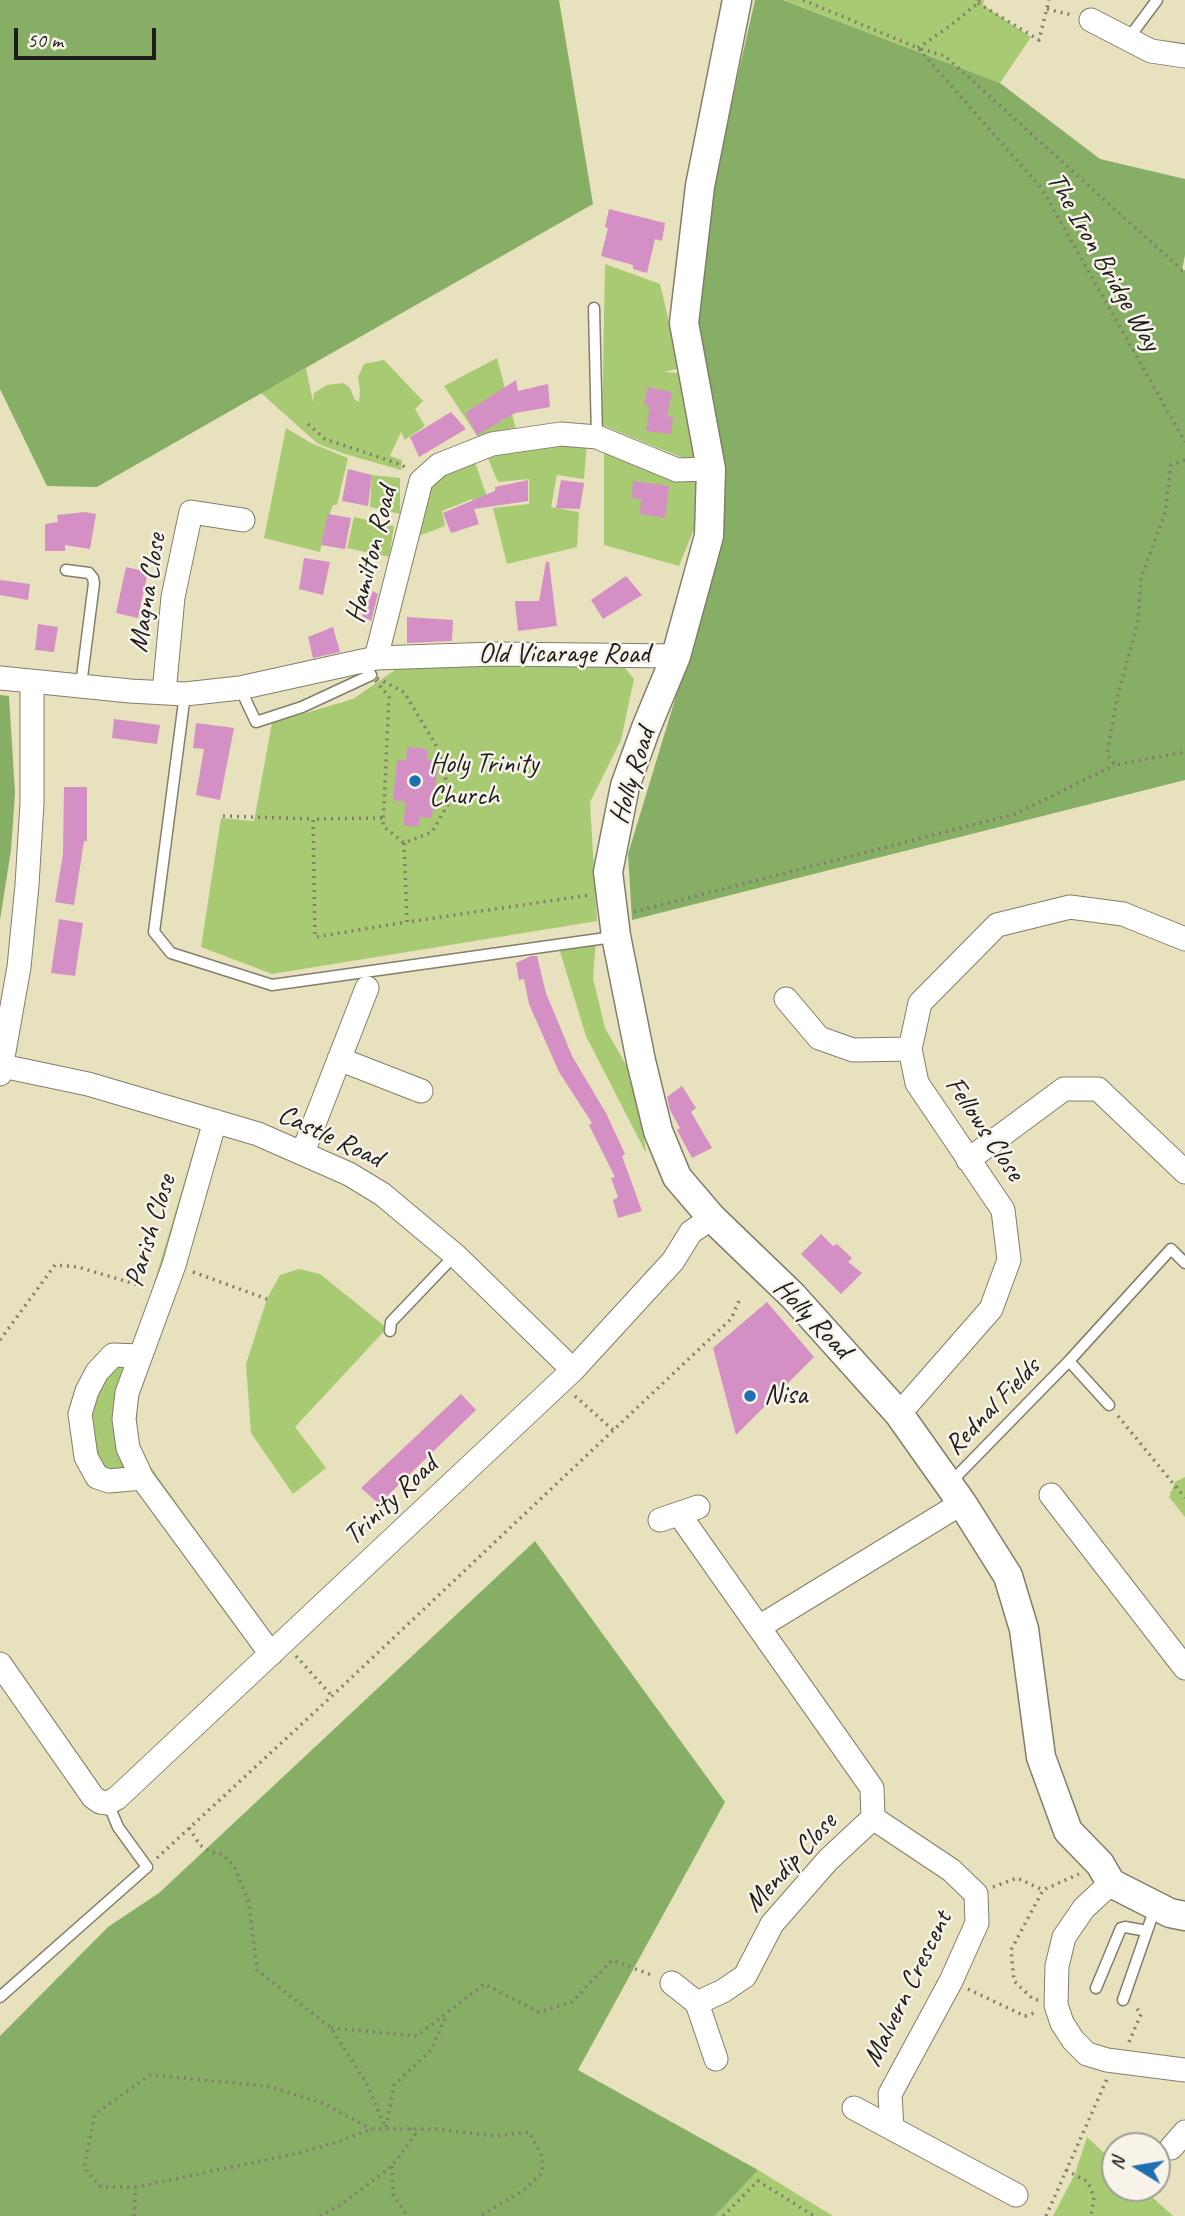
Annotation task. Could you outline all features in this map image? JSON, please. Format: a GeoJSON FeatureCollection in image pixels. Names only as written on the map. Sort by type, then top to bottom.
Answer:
{"type":"FeatureCollection","features":[{"type":"Feature","properties":{"kind":"street","name":"Old Vicarage Road"},"geometry":{"type":"LineString","coordinates":[[0,678],[175,694],[240,688],[369,665],[495,654],[676,656],[709,536],[711,469],[684,323],[701,186],[737,0]]}},
{"type":"Feature","properties":{"kind":"street"},"geometry":{"type":"LineString","coordinates":[[1091,20],[1151,51],[1185,56]]}},
{"type":"Feature","properties":{"kind":"street","name":"Hamilton Road"},"geometry":{"type":"LineString","coordinates":[[369,665],[421,481],[439,465],[492,444],[561,434],[597,437],[677,470],[711,469]]}},
{"type":"Feature","properties":{"kind":"street","name":"Magna Close"},"geometry":{"type":"LineString","coordinates":[[175,694],[173,597],[191,512],[243,520]]}},
{"type":"Feature","properties":{"kind":"street","name":"Holly Road"},"geometry":{"type":"LineString","coordinates":[[676,656],[625,786],[608,872],[641,1061],[658,1131],[677,1177],[712,1218],[793,1296],[900,1414],[956,1493],[1008,1576],[1024,1629],[1041,1758],[1068,1831],[1152,1918],[1170,1913],[1185,1916]]}},
{"type":"Feature","properties":{"kind":"street"},"geometry":{"type":"LineString","coordinates":[[1,1070],[19,967],[27,885],[32,803],[32,682]]}},
{"type":"Feature","properties":{"kind":"street","name":"Fellows Close"},"geometry":{"type":"LineString","coordinates":[[900,1414],[991,1309],[1009,1260],[1003,1210],[917,1083],[910,1049],[920,1003],[997,925],[1070,906],[1124,914],[1185,939]]}},
{"type":"Feature","properties":{"kind":"street"},"geometry":{"type":"LineString","coordinates":[[303,1152],[367,988]]}},
{"type":"Feature","properties":{"kind":"street"},"geometry":{"type":"LineString","coordinates":[[786,999],[820,1038],[853,1050],[910,1049]]}},
{"type":"Feature","properties":{"kind":"street"},"geometry":{"type":"LineString","coordinates":[[339,1059],[421,1091]]}},
{"type":"Feature","properties":{"kind":"street","name":"Castle Road"},"geometry":{"type":"LineString","coordinates":[[1,1070],[88,1084],[215,1121],[303,1152],[349,1174],[382,1194],[454,1255],[567,1376]]}},
{"type":"Feature","properties":{"kind":"street"},"geometry":{"type":"LineString","coordinates":[[968,1160],[1064,1089],[1098,1089],[1182,1163]]}},
{"type":"Feature","properties":{"kind":"street","name":"Parish Close"},"geometry":{"type":"LineString","coordinates":[[215,1121],[174,1265],[127,1393],[124,1419],[128,1448],[142,1478],[278,1648]]}},
{"type":"Feature","properties":{"kind":"street","name":"Trinity Road"},"geometry":{"type":"LineString","coordinates":[[101,1800],[117,1798],[567,1376],[673,1261],[691,1232],[712,1218]]}},
{"type":"Feature","properties":{"kind":"street"},"geometry":{"type":"LineString","coordinates":[[140,1356],[113,1355],[97,1372],[80,1414],[86,1457],[97,1476],[109,1481],[142,1478]]}},
{"type":"Feature","properties":{"kind":"street"},"geometry":{"type":"LineString","coordinates":[[759,1627],[956,1493]]}},
{"type":"Feature","properties":{"kind":"street"},"geometry":{"type":"LineString","coordinates":[[1051,1494],[1185,1668]]}},
{"type":"Feature","properties":{"kind":"street"},"geometry":{"type":"LineString","coordinates":[[679,1514],[872,1788],[873,1818]]}},
{"type":"Feature","properties":{"kind":"street"},"geometry":{"type":"LineString","coordinates":[[0,1664],[101,1800]]}},
{"type":"Feature","properties":{"kind":"street","name":"Malvern Crescent"},"geometry":{"type":"LineString","coordinates":[[873,1818],[951,1870],[976,1894],[977,1923],[951,1981],[890,2094],[892,2128]]}},
{"type":"Feature","properties":{"kind":"street","name":"Mendip Close"},"geometry":{"type":"LineString","coordinates":[[697,2003],[723,1991],[745,1976],[772,1924],[828,1860],[873,1818]]}},
{"type":"Feature","properties":{"kind":"street"},"geometry":{"type":"LineString","coordinates":[[1106,1873],[1063,1937],[1057,1966],[1056,2005],[1062,2023],[1073,2040],[1087,2054],[1118,2062],[1185,2070]]}},
{"type":"Feature","properties":{"kind":"street"},"geometry":{"type":"LineString","coordinates":[[672,1983],[697,2003],[716,2059]]}},
{"type":"Feature","properties":{"kind":"street"},"geometry":{"type":"LineString","coordinates":[[854,2108],[1016,2195]]}},
{"type":"Feature","properties":{"kind":"lane"},"geometry":{"type":"LineString","coordinates":[[1128,39],[1157,0]]}},
{"type":"Feature","properties":{"kind":"lane"},"geometry":{"type":"LineString","coordinates":[[594,308],[597,437]]}},
{"type":"Feature","properties":{"kind":"lane"},"geometry":{"type":"LineString","coordinates":[[66,570],[89,573],[94,583],[81,685]]}},
{"type":"Feature","properties":{"kind":"lane"},"geometry":{"type":"LineString","coordinates":[[240,688],[256,722],[302,707],[369,665]]}},
{"type":"Feature","properties":{"kind":"lane"},"geometry":{"type":"LineString","coordinates":[[175,694],[154,932],[171,953],[272,985],[616,927]]}},
{"type":"Feature","properties":{"kind":"lane","name":"Rednal Fields"},"geometry":{"type":"LineString","coordinates":[[956,1493],[1069,1361],[1171,1249],[1185,1263]]}},
{"type":"Feature","properties":{"kind":"lane"},"geometry":{"type":"LineString","coordinates":[[390,1331],[391,1322],[454,1255]]}},
{"type":"Feature","properties":{"kind":"lane","name":"Rednal Fields"},"geometry":{"type":"LineString","coordinates":[[1069,1361],[1109,1405]]}},
{"type":"Feature","properties":{"kind":"lane"},"geometry":{"type":"LineString","coordinates":[[0,1997],[148,1867],[101,1800]]}},
{"type":"Feature","properties":{"kind":"lane"},"geometry":{"type":"LineString","coordinates":[[1096,1988],[1121,1928],[1152,1918]]}},
{"type":"Feature","properties":{"kind":"lane"},"geometry":{"type":"LineString","coordinates":[[1124,2000],[1152,1918]]}},
{"type":"Feature","properties":{"kind":"path","name":"The Iron Bridge Way"},"geometry":{"type":"LineString","coordinates":[[803,0],[918,48],[1042,189],[1185,442]]}},
{"type":"Feature","properties":{"kind":"path"},"geometry":{"type":"LineString","coordinates":[[918,48],[979,1],[1039,40],[1049,0]]}},
{"type":"Feature","properties":{"kind":"path"},"geometry":{"type":"LineString","coordinates":[[1047,9],[1091,20]]}},
{"type":"Feature","properties":{"kind":"path"},"geometry":{"type":"LineString","coordinates":[[918,48],[945,55],[1185,270]]}},
{"type":"Feature","properties":{"kind":"path"},"geometry":{"type":"LineString","coordinates":[[308,424],[325,439],[402,465],[421,481]]}},
{"type":"Feature","properties":{"kind":"path"},"geometry":{"type":"LineString","coordinates":[[1115,765],[1107,754],[1117,698],[1138,622],[1142,578],[1165,513],[1171,465],[1185,460]]}},
{"type":"Feature","properties":{"kind":"path"},"geometry":{"type":"LineString","coordinates":[[369,665],[389,697],[383,826],[404,843],[407,922]]}},
{"type":"Feature","properties":{"kind":"path"},"geometry":{"type":"LineString","coordinates":[[369,665],[404,692],[437,747],[451,799],[432,832],[404,843]]}},
{"type":"Feature","properties":{"kind":"path"},"geometry":{"type":"LineString","coordinates":[[616,927],[646,908],[1015,814],[1115,765],[1185,752]]}},
{"type":"Feature","properties":{"kind":"path"},"geometry":{"type":"LineString","coordinates":[[223,816],[383,818]]}},
{"type":"Feature","properties":{"kind":"path"},"geometry":{"type":"LineString","coordinates":[[313,819],[315,937],[596,894]]}},
{"type":"Feature","properties":{"kind":"path"},"geometry":{"type":"LineString","coordinates":[[0,1340],[55,1265],[78,1267],[164,1293]]}},
{"type":"Feature","properties":{"kind":"path"},"geometry":{"type":"LineString","coordinates":[[174,1265],[267,1299]]}},
{"type":"Feature","properties":{"kind":"path"},"geometry":{"type":"LineString","coordinates":[[148,1867],[731,1319],[739,1301]]}},
{"type":"Feature","properties":{"kind":"path"},"geometry":{"type":"LineString","coordinates":[[567,1376],[612,1430]]}},
{"type":"Feature","properties":{"kind":"path"},"geometry":{"type":"LineString","coordinates":[[1109,1405],[1185,1497]]}},
{"type":"Feature","properties":{"kind":"path"},"geometry":{"type":"LineString","coordinates":[[278,1648],[332,1696]]}},
{"type":"Feature","properties":{"kind":"path"},"geometry":{"type":"LineString","coordinates":[[189,1828],[200,1845],[211,1852],[222,1854],[234,1866],[249,1903],[257,1970],[330,2028],[366,2082],[385,2129]]}},
{"type":"Feature","properties":{"kind":"path"},"geometry":{"type":"LineString","coordinates":[[976,1894],[1017,1878],[1043,1890],[1106,1873]]}},
{"type":"Feature","properties":{"kind":"path"},"geometry":{"type":"LineString","coordinates":[[1043,1890],[1011,1950],[1014,1981],[1032,1999],[1056,2005]]}},
{"type":"Feature","properties":{"kind":"path"},"geometry":{"type":"LineString","coordinates":[[330,2028],[416,2036],[484,1984],[539,2012],[572,2002],[612,1960],[672,1983]]}},
{"type":"Feature","properties":{"kind":"path"},"geometry":{"type":"LineString","coordinates":[[951,1981],[1025,2017],[1056,2005]]}},
{"type":"Feature","properties":{"kind":"path"},"geometry":{"type":"LineString","coordinates":[[1046,2216],[1141,2014],[1138,2007],[1124,2000]]}},
{"type":"Feature","properties":{"kind":"path"},"geometry":{"type":"LineString","coordinates":[[385,2129],[394,2085],[431,2050],[447,2012]]}},
{"type":"Feature","properties":{"kind":"path"},"geometry":{"type":"LineString","coordinates":[[370,2129],[323,2103],[267,2086],[150,2075],[95,2114],[84,2168],[101,2187],[136,2187],[299,2152],[338,2142],[370,2129],[413,2128],[495,2136],[529,2132],[542,2156],[542,2173],[524,2190],[480,2216]]}},
{"type":"Feature","properties":{"kind":"path"},"geometry":{"type":"LineString","coordinates":[[320,2216],[342,2204],[392,2166],[415,2135],[413,2128]]}},
{"type":"Feature","properties":{"kind":"path"},"geometry":{"type":"LineString","coordinates":[[392,2166],[393,2194],[407,2216]]}},
{"type":"Feature","properties":{"kind":"path"},"geometry":{"type":"LineString","coordinates":[[1066,2170],[1088,2182],[1094,2197],[1091,2216]]}},
{"type":"Feature","properties":{"kind":"path"},"geometry":{"type":"LineString","coordinates":[[723,2216],[758,2181],[814,2216]]}},
{"type":"Feature","properties":{"kind":"path"},"geometry":{"type":"LineString","coordinates":[[134,2216],[136,2187]]}},
{"type":"Feature","properties":{"kind":"green space"},"geometry":{"type":"Polygon","coordinates":[[[0,0],[559,0],[593,204],[97,487],[47,486],[0,389],[0,0]]]}},
{"type":"Feature","properties":{"kind":"green space"},"geometry":{"type":"Polygon","coordinates":[[[755,0],[783,0],[1000,83],[1100,159],[1185,179],[1185,255],[1182,270],[1185,270],[1185,780],[632,920],[628,854],[715,568],[726,477],[697,326],[711,194],[755,0]]]}},
{"type":"Feature","properties":{"kind":"green space"},"geometry":{"type":"Polygon","coordinates":[[[784,0],[984,0],[983,5],[1031,37],[1000,83],[784,0]]]}},
{"type":"Feature","properties":{"kind":"green space"},"geometry":{"type":"Polygon","coordinates":[[[605,264],[660,284],[676,351],[677,369],[664,372],[678,373],[700,465],[602,425],[605,264]]]}},
{"type":"Feature","properties":{"kind":"green space"},"geometry":{"type":"Polygon","coordinates":[[[497,358],[517,433],[478,437],[444,386],[497,358]]]}},
{"type":"Feature","properties":{"kind":"green space"},"geometry":{"type":"Polygon","coordinates":[[[384,360],[423,401],[415,409],[425,426],[405,440],[401,432],[390,456],[402,460],[401,470],[318,444],[261,393],[306,368],[313,402],[314,393],[327,385],[343,383],[350,388],[355,400],[359,402],[358,377],[364,364],[384,360]]]}},
{"type":"Feature","properties":{"kind":"green space"},"geometry":{"type":"Polygon","coordinates":[[[286,428],[311,443],[348,458],[337,505],[333,505],[325,527],[320,552],[264,538],[286,428]]]}},
{"type":"Feature","properties":{"kind":"green space"},"geometry":{"type":"Polygon","coordinates":[[[587,442],[584,479],[557,475],[551,507],[579,512],[577,547],[507,564],[493,508],[529,504],[529,479],[498,482],[485,451],[587,442]]]}},
{"type":"Feature","properties":{"kind":"green space"},"geometry":{"type":"Polygon","coordinates":[[[604,448],[702,474],[708,495],[679,566],[604,545],[604,448]]]}},
{"type":"Feature","properties":{"kind":"green space"},"geometry":{"type":"Polygon","coordinates":[[[472,454],[489,502],[476,508],[472,499],[442,511],[445,526],[416,537],[427,491],[441,467],[472,454]]]}},
{"type":"Feature","properties":{"kind":"green space"},"geometry":{"type":"Polygon","coordinates":[[[372,475],[400,478],[400,514],[370,507],[372,475]]]}},
{"type":"Feature","properties":{"kind":"green space"},"geometry":{"type":"Polygon","coordinates":[[[354,517],[394,526],[389,557],[347,548],[354,517]]]}},
{"type":"Feature","properties":{"kind":"green space"},"geometry":{"type":"Polygon","coordinates":[[[619,661],[634,679],[621,740],[590,802],[597,921],[272,974],[201,947],[221,818],[254,821],[272,723],[353,699],[401,666],[619,661]]]}},
{"type":"Feature","properties":{"kind":"green space"},"geometry":{"type":"Polygon","coordinates":[[[0,695],[9,696],[15,793],[11,850],[0,920],[0,695]]]}},
{"type":"Feature","properties":{"kind":"green space"},"geometry":{"type":"Polygon","coordinates":[[[596,939],[593,978],[605,1028],[629,1070],[642,1121],[646,1153],[586,1036],[558,945],[596,939]]]}},
{"type":"Feature","properties":{"kind":"green space"},"geometry":{"type":"Polygon","coordinates":[[[215,1121],[184,1269],[138,1400],[137,1427],[139,1446],[150,1466],[260,1620],[271,1654],[247,1641],[217,1602],[185,1554],[142,1478],[97,1477],[87,1391],[97,1372],[140,1355],[135,1340],[197,1139],[215,1121]]]}},
{"type":"Feature","properties":{"kind":"green space"},"geometry":{"type":"Polygon","coordinates":[[[299,1269],[320,1274],[387,1328],[295,1427],[326,1468],[293,1494],[251,1433],[246,1364],[267,1299],[280,1275],[299,1269]]]}},
{"type":"Feature","properties":{"kind":"green space"},"geometry":{"type":"Polygon","coordinates":[[[1185,1477],[1185,1517],[1169,1497],[1175,1482],[1185,1477]]]}},
{"type":"Feature","properties":{"kind":"green space"},"geometry":{"type":"Polygon","coordinates":[[[535,1541],[725,1802],[578,2070],[758,2170],[715,2216],[0,2216],[0,2036],[108,1927],[159,1893],[535,1541]]]}},
{"type":"Feature","properties":{"kind":"green space"},"geometry":{"type":"Polygon","coordinates":[[[1087,2137],[1101,2150],[1101,2202],[1158,2202],[1173,2216],[1053,2216],[1075,2174],[1087,2137]]]}},
{"type":"Feature","properties":{"kind":"green space"},"geometry":{"type":"Polygon","coordinates":[[[758,2170],[833,2216],[715,2216],[758,2170]]]}},
{"type":"Feature","properties":{"kind":"building"},"geometry":{"type":"Polygon","coordinates":[[[609,209],[665,223],[662,241],[655,239],[647,273],[633,269],[633,265],[601,256],[608,228],[605,227],[609,209]]]}},
{"type":"Feature","properties":{"kind":"building"},"geometry":{"type":"Polygon","coordinates":[[[516,380],[518,391],[548,384],[550,407],[515,413],[477,435],[465,413],[516,380]]]}},
{"type":"Feature","properties":{"kind":"building"},"geometry":{"type":"Polygon","coordinates":[[[648,387],[672,392],[667,416],[673,417],[671,434],[646,431],[650,406],[644,405],[648,387]]]}},
{"type":"Feature","properties":{"kind":"building"},"geometry":{"type":"Polygon","coordinates":[[[451,412],[466,429],[419,457],[410,437],[451,412]]]}},
{"type":"Feature","properties":{"kind":"building"},"geometry":{"type":"Polygon","coordinates":[[[348,469],[372,475],[368,506],[342,501],[348,469]]]}},
{"type":"Feature","properties":{"kind":"building"},"geometry":{"type":"Polygon","coordinates":[[[528,480],[528,501],[474,509],[479,524],[451,533],[443,513],[495,491],[495,487],[528,480]]]}},
{"type":"Feature","properties":{"kind":"building"},"geometry":{"type":"Polygon","coordinates":[[[561,480],[584,483],[580,509],[556,508],[561,480]]]}},
{"type":"Feature","properties":{"kind":"building"},"geometry":{"type":"Polygon","coordinates":[[[633,481],[669,486],[665,518],[640,514],[641,499],[632,498],[633,481]]]}},
{"type":"Feature","properties":{"kind":"building"},"geometry":{"type":"Polygon","coordinates":[[[85,512],[96,514],[90,549],[65,545],[65,551],[45,551],[45,524],[58,522],[57,515],[85,512]]]}},
{"type":"Feature","properties":{"kind":"building"},"geometry":{"type":"Polygon","coordinates":[[[328,514],[351,518],[345,549],[321,545],[328,514]]]}},
{"type":"Feature","properties":{"kind":"building"},"geometry":{"type":"Polygon","coordinates":[[[304,558],[330,562],[323,595],[299,589],[304,558]]]}},
{"type":"Feature","properties":{"kind":"building"},"geometry":{"type":"Polygon","coordinates":[[[546,562],[549,562],[557,626],[518,631],[515,601],[539,601],[546,562]]]}},
{"type":"Feature","properties":{"kind":"building"},"geometry":{"type":"Polygon","coordinates":[[[126,567],[148,572],[138,618],[116,613],[126,567]]]}},
{"type":"Feature","properties":{"kind":"building"},"geometry":{"type":"Polygon","coordinates":[[[626,576],[642,595],[603,619],[591,600],[626,576]]]}},
{"type":"Feature","properties":{"kind":"building"},"geometry":{"type":"Polygon","coordinates":[[[0,580],[30,584],[28,600],[0,595],[0,580]]]}},
{"type":"Feature","properties":{"kind":"building"},"geometry":{"type":"Polygon","coordinates":[[[373,591],[378,594],[371,621],[362,616],[373,591]]]}},
{"type":"Feature","properties":{"kind":"building"},"geometry":{"type":"Polygon","coordinates":[[[407,617],[453,620],[452,641],[407,643],[407,617]]]}},
{"type":"Feature","properties":{"kind":"building"},"geometry":{"type":"Polygon","coordinates":[[[38,624],[58,627],[54,652],[35,650],[38,624]]]}},
{"type":"Feature","properties":{"kind":"building"},"geometry":{"type":"Polygon","coordinates":[[[333,627],[340,652],[313,658],[308,637],[333,627]]]}},
{"type":"Feature","properties":{"kind":"building"},"geometry":{"type":"Polygon","coordinates":[[[114,719],[160,725],[157,744],[112,738],[114,719]]]}},
{"type":"Feature","properties":{"kind":"building"},"geometry":{"type":"Polygon","coordinates":[[[196,723],[234,728],[220,800],[196,795],[204,749],[193,748],[196,723]]]}},
{"type":"Feature","properties":{"kind":"building","name":"Holy Trinity Church"},"geometry":{"type":"Polygon","coordinates":[[[407,747],[428,749],[427,760],[438,762],[432,818],[420,817],[418,827],[403,825],[406,802],[393,800],[397,760],[406,761],[407,747]]]}},
{"type":"Feature","properties":{"kind":"building"},"geometry":{"type":"Polygon","coordinates":[[[64,787],[87,787],[87,841],[84,841],[74,905],[55,902],[63,854],[64,787]]]}},
{"type":"Feature","properties":{"kind":"building"},"geometry":{"type":"Polygon","coordinates":[[[59,919],[83,923],[75,976],[51,973],[59,919]]]}},
{"type":"Feature","properties":{"kind":"building"},"geometry":{"type":"Polygon","coordinates":[[[537,956],[546,993],[572,1056],[606,1113],[625,1154],[622,1156],[642,1211],[618,1218],[613,1200],[618,1197],[611,1178],[615,1177],[589,1125],[592,1123],[559,1072],[529,1004],[524,979],[519,980],[516,963],[537,956]]]}},
{"type":"Feature","properties":{"kind":"building"},"geometry":{"type":"Polygon","coordinates":[[[682,1086],[696,1108],[691,1112],[712,1148],[692,1158],[677,1130],[680,1128],[670,1110],[667,1097],[682,1086]]]}},
{"type":"Feature","properties":{"kind":"building"},"geometry":{"type":"Polygon","coordinates":[[[821,1234],[833,1246],[837,1244],[852,1258],[848,1262],[862,1273],[841,1294],[801,1254],[821,1234]]]}},
{"type":"Feature","properties":{"kind":"building","name":"Nisa"},"geometry":{"type":"Polygon","coordinates":[[[767,1302],[814,1357],[736,1435],[713,1348],[767,1302]]]}},
{"type":"Feature","properties":{"kind":"building"},"geometry":{"type":"Polygon","coordinates":[[[461,1394],[476,1410],[379,1504],[361,1488],[461,1394]]]}},
{"type":"Feature","properties":{"kind":"place","name":"Holy Trinity Church"},"geometry":{"type":"Point","coordinates":[415,781]}},
{"type":"Feature","properties":{"kind":"place","name":"Nisa"},"geometry":{"type":"Point","coordinates":[750,1396]}}]}
